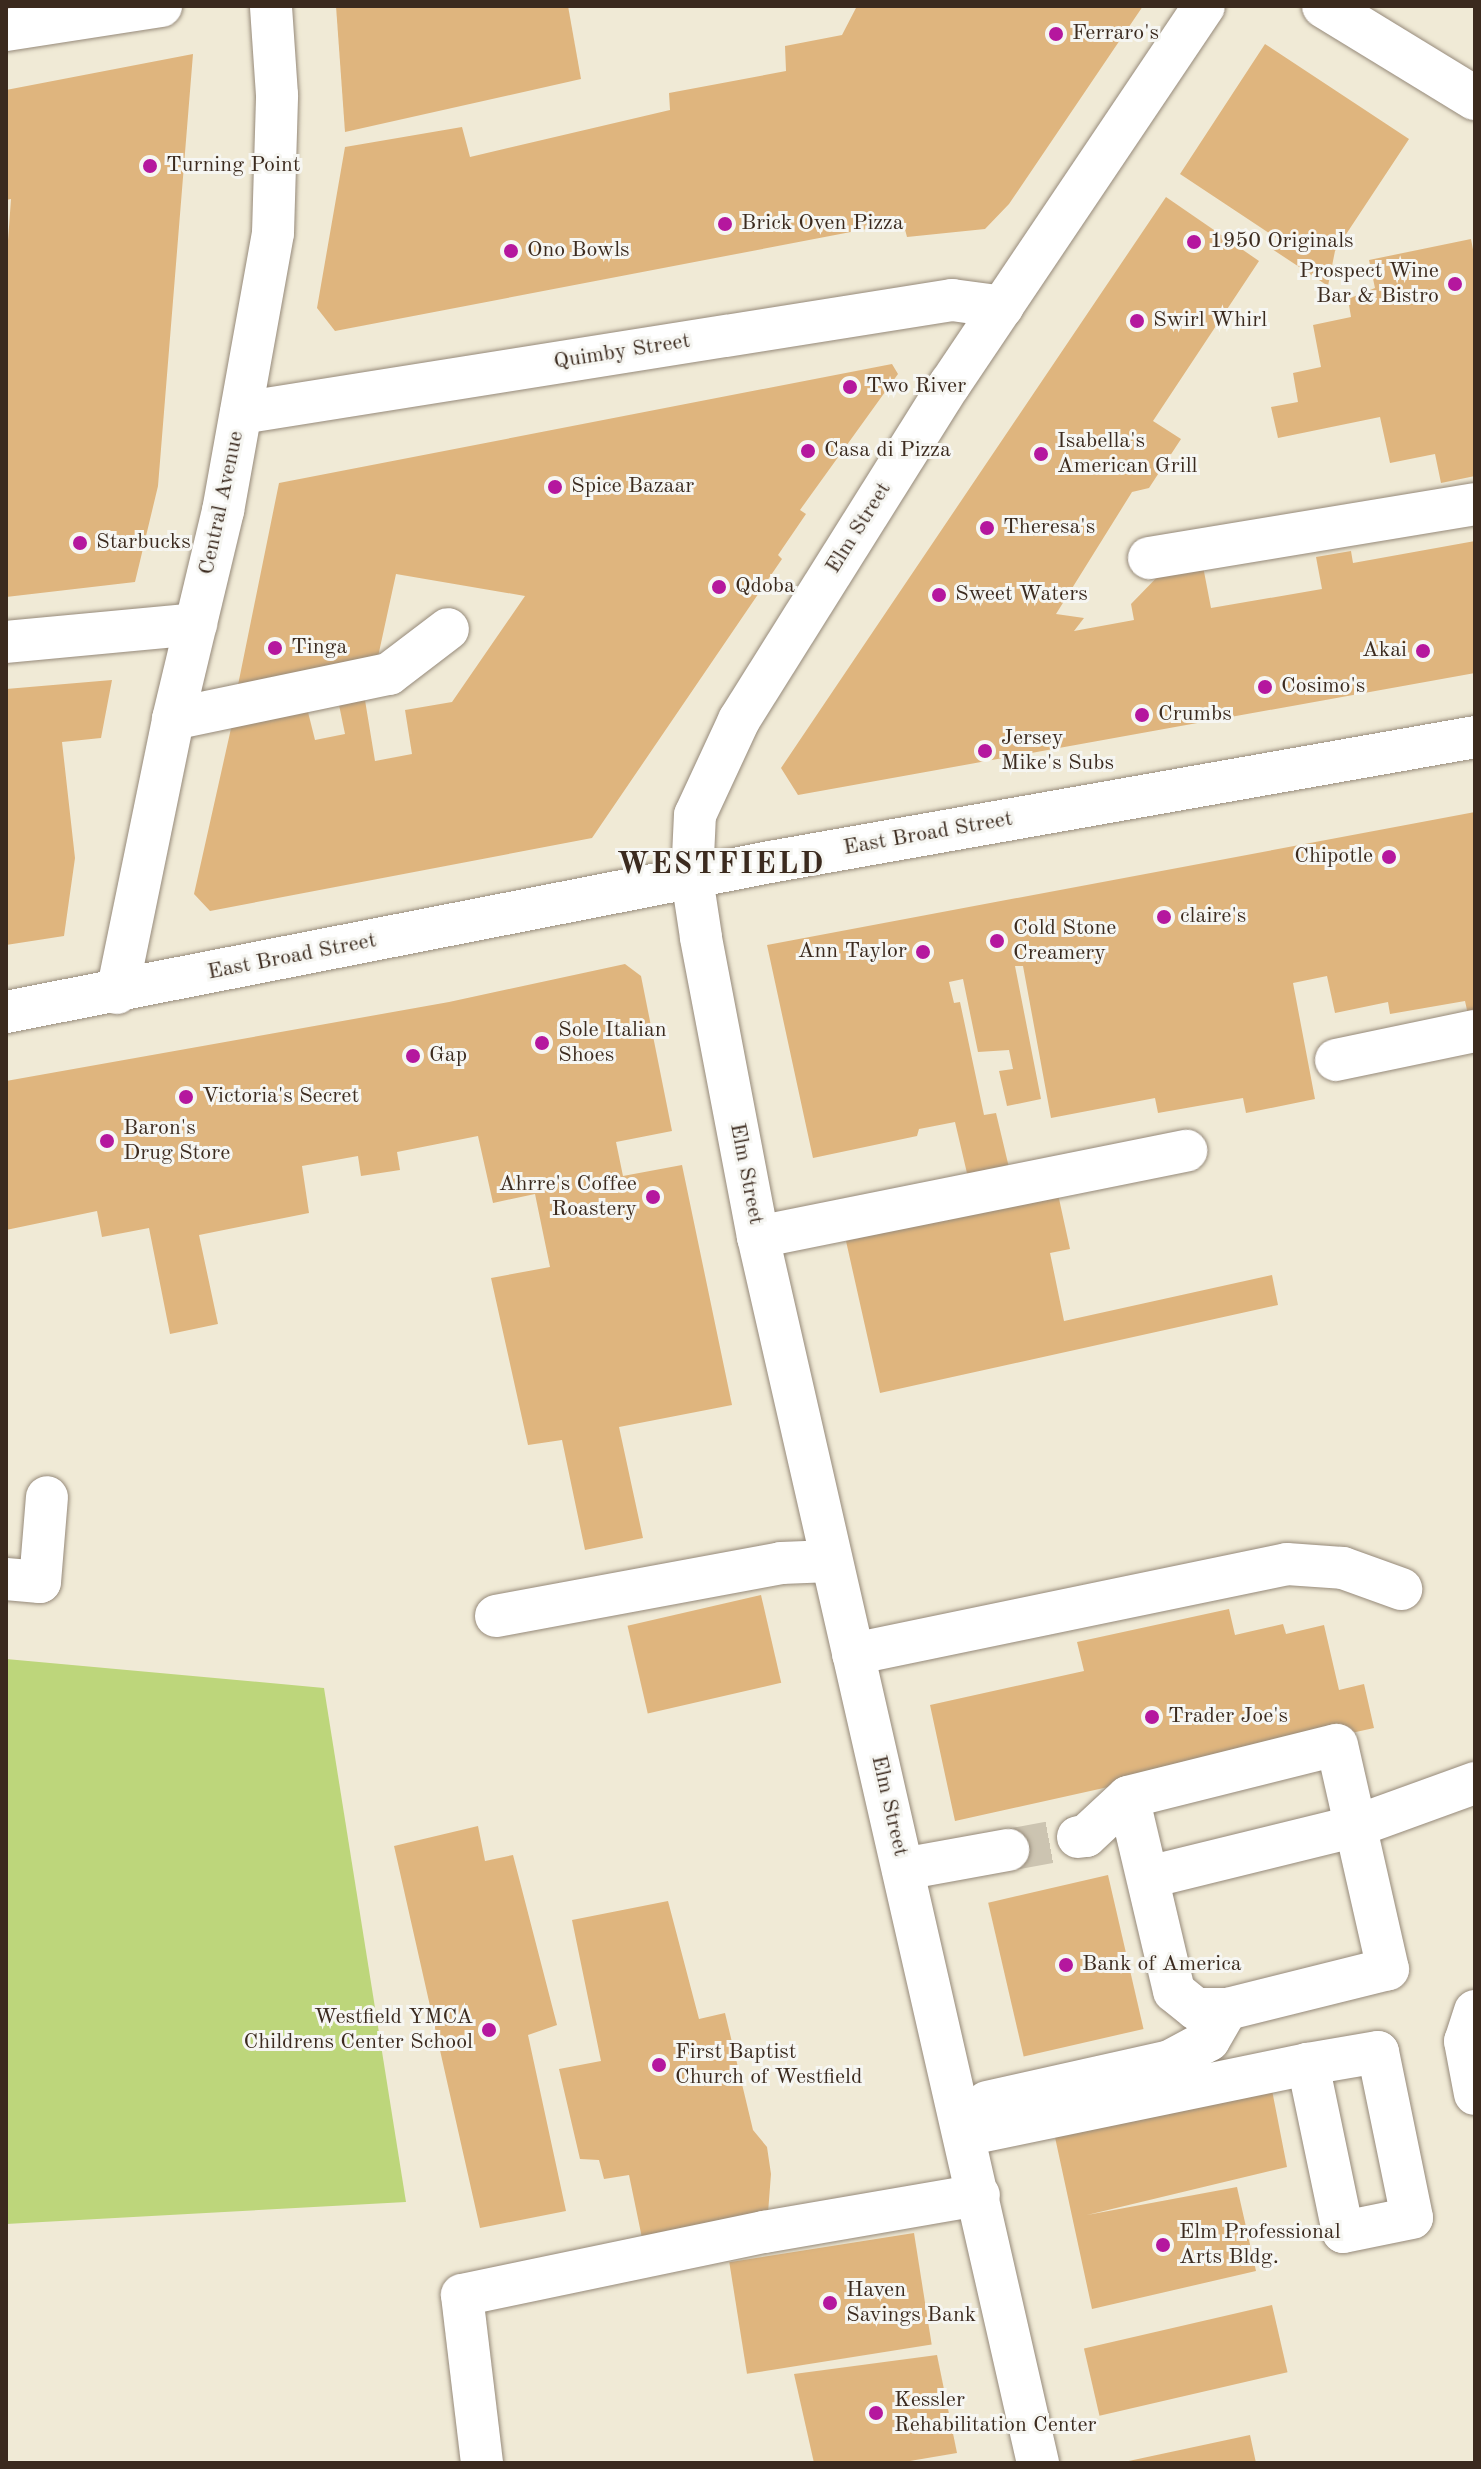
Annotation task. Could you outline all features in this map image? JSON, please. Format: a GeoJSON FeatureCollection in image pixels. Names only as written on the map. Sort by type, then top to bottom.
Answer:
{"type":"FeatureCollection","features":[{"type":"Feature","properties":{"kind":"main road"},"geometry":{"type":"LineString","coordinates":[[1340,10],[1475,98]]}},
{"type":"Feature","properties":{"kind":"street"},"geometry":{"type":"LineString","coordinates":[[6,30],[161,6]]}},
{"type":"Feature","properties":{"kind":"street","name":"Central Avenue"},"geometry":{"type":"LineString","coordinates":[[117,993],[173,719],[241,413],[273,233],[277,95],[271,6]]}},
{"type":"Feature","properties":{"kind":"street","name":"Elm Street"},"geometry":{"type":"LineString","coordinates":[[1038,2463],[758,1237],[692,878],[695,815],[739,720],[1003,307],[1204,6]]}},
{"type":"Feature","properties":{"kind":"street","name":"Quimby Street"},"geometry":{"type":"LineString","coordinates":[[241,413],[952,300],[1003,307]]}},
{"type":"Feature","properties":{"kind":"street"},"geometry":{"type":"LineString","coordinates":[[1149,558],[1475,504]]}},
{"type":"Feature","properties":{"kind":"street"},"geometry":{"type":"LineString","coordinates":[[6,642],[196,624]]}},
{"type":"Feature","properties":{"kind":"street"},"geometry":{"type":"LineString","coordinates":[[173,719],[389,674],[448,629]]}},
{"type":"Feature","properties":{"kind":"street","name":"East Broad Street"},"geometry":{"type":"LineString","coordinates":[[6,1012],[117,993],[692,878],[1475,737]]}},
{"type":"Feature","properties":{"kind":"street"},"geometry":{"type":"LineString","coordinates":[[1336,1060],[1475,1031]]}},
{"type":"Feature","properties":{"kind":"street"},"geometry":{"type":"LineString","coordinates":[[758,1237],[1186,1151]]}},
{"type":"Feature","properties":{"kind":"street"},"geometry":{"type":"LineString","coordinates":[[6,1579],[40,1582],[47,1497]]}},
{"type":"Feature","properties":{"kind":"street"},"geometry":{"type":"LineString","coordinates":[[496,1616],[781,1563],[831,1561]]}},
{"type":"Feature","properties":{"kind":"street"},"geometry":{"type":"LineString","coordinates":[[853,1654],[1231,1571],[1287,1564],[1343,1568],[1401,1589]]}},
{"type":"Feature","properties":{"kind":"street"},"geometry":{"type":"LineString","coordinates":[[1078,1837],[1086,1836],[1128,1797],[1337,1745],[1388,1969],[1227,2009],[1196,2009],[1174,1991],[1128,1797]]}},
{"type":"Feature","properties":{"kind":"street"},"geometry":{"type":"LineString","coordinates":[[1149,1877],[1356,1826],[1475,1783]]}},
{"type":"Feature","properties":{"kind":"street"},"geometry":{"type":"LineString","coordinates":[[903,1869],[1008,1850]]}},
{"type":"Feature","properties":{"kind":"street"},"geometry":{"type":"LineString","coordinates":[[962,2122],[1170,2061],[1209,2040],[1227,2009]]}},
{"type":"Feature","properties":{"kind":"street"},"geometry":{"type":"LineString","coordinates":[[1475,2011],[1465,2041],[1475,2094]]}},
{"type":"Feature","properties":{"kind":"street"},"geometry":{"type":"LineString","coordinates":[[962,2122],[1308,2064]]}},
{"type":"Feature","properties":{"kind":"street"},"geometry":{"type":"LineString","coordinates":[[482,2463],[462,2295],[764,2232],[979,2195]]}},
{"type":"Feature","properties":{"kind":"green space"},"geometry":{"type":"Polygon","coordinates":[[[6,1659],[324,1688],[406,2202],[6,2224],[6,1659]]]}},
{"type":"Feature","properties":{"kind":"building"},"geometry":{"type":"Polygon","coordinates":[[[336,6],[568,6],[581,79],[345,132],[336,6]]]}},
{"type":"Feature","properties":{"kind":"building"},"geometry":{"type":"Polygon","coordinates":[[[857,6],[1143,6],[1009,204],[985,229],[907,237],[903,222],[335,331],[317,308],[345,147],[462,127],[470,157],[670,110],[669,93],[786,71],[785,46],[842,35],[857,6]]]}},
{"type":"Feature","properties":{"kind":"building"},"geometry":{"type":"Polygon","coordinates":[[[1265,44],[1409,139],[1335,251],[1328,286],[1272,249],[1278,239],[1180,174],[1265,44]]]}},
{"type":"Feature","properties":{"kind":"building"},"geometry":{"type":"Polygon","coordinates":[[[193,54],[158,486],[135,582],[6,597],[6,269],[11,199],[6,200],[6,90],[193,54]]]}},
{"type":"Feature","properties":{"kind":"building"},"geometry":{"type":"Polygon","coordinates":[[[1166,197],[1259,261],[1153,421],[1181,439],[1149,488],[1132,492],[1056,614],[1084,618],[1074,631],[1134,620],[1131,604],[1166,568],[1202,561],[1211,608],[1322,589],[1316,557],[1351,551],[1353,563],[1475,541],[1475,673],[798,795],[781,768],[1166,197]]]}},
{"type":"Feature","properties":{"kind":"building"},"geometry":{"type":"Polygon","coordinates":[[[1471,239],[1475,260],[1475,476],[1441,483],[1435,454],[1390,463],[1380,417],[1278,438],[1271,407],[1298,402],[1293,373],[1321,367],[1313,325],[1351,317],[1348,299],[1375,288],[1369,260],[1471,239]]]}},
{"type":"Feature","properties":{"kind":"building"},"geometry":{"type":"Polygon","coordinates":[[[892,364],[898,374],[800,510],[806,514],[778,555],[782,559],[592,838],[210,911],[194,894],[232,724],[307,708],[315,740],[345,734],[338,700],[364,694],[375,761],[412,754],[405,710],[452,702],[525,596],[396,574],[376,666],[237,690],[279,483],[892,364]]]}},
{"type":"Feature","properties":{"kind":"building"},"geometry":{"type":"Polygon","coordinates":[[[112,680],[101,738],[62,742],[75,858],[64,936],[6,945],[6,689],[112,680]]]}},
{"type":"Feature","properties":{"kind":"building"},"geometry":{"type":"Polygon","coordinates":[[[1475,812],[1475,1018],[1469,1019],[1465,1001],[1390,1014],[1388,1002],[1335,1013],[1327,976],[1293,983],[1315,1099],[1246,1113],[1243,1098],[1158,1113],[1155,1098],[1051,1118],[1023,966],[1015,966],[1041,1099],[1007,1106],[999,1071],[1013,1069],[1009,1050],[978,1052],[963,979],[949,982],[954,1003],[960,1002],[984,1115],[996,1113],[1011,1176],[970,1186],[955,1122],[919,1129],[917,1136],[813,1158],[767,945],[1475,812]]]}},
{"type":"Feature","properties":{"kind":"building"},"geometry":{"type":"Polygon","coordinates":[[[625,964],[641,976],[672,1131],[616,1142],[623,1176],[682,1165],[732,1405],[619,1427],[643,1538],[585,1550],[562,1440],[528,1445],[491,1278],[550,1267],[535,1194],[493,1203],[478,1136],[397,1152],[400,1170],[361,1176],[358,1156],[302,1166],[309,1213],[199,1235],[218,1324],[170,1334],[149,1228],[102,1237],[97,1211],[6,1230],[6,1081],[449,1002],[625,964]]]}},
{"type":"Feature","properties":{"kind":"building"},"geometry":{"type":"Polygon","coordinates":[[[1058,1194],[1070,1249],[1050,1253],[1064,1321],[1272,1275],[1278,1305],[880,1393],[846,1241],[1058,1194]]]}},
{"type":"Feature","properties":{"kind":"building"},"geometry":{"type":"Polygon","coordinates":[[[761,1595],[781,1683],[648,1714],[628,1626],[761,1595]]]}},
{"type":"Feature","properties":{"kind":"building","name":"Trader Joe's"},"geometry":{"type":"Polygon","coordinates":[[[1229,1609],[1235,1635],[1283,1624],[1286,1634],[1324,1625],[1339,1690],[1364,1684],[1374,1728],[955,1821],[930,1705],[1084,1671],[1077,1642],[1229,1609]]]}},
{"type":"Feature","properties":{"kind":"building","name":"Westfield YMCA Childrens Center School"},"geometry":{"type":"Polygon","coordinates":[[[478,1826],[485,1861],[513,1855],[557,2025],[528,2035],[566,2211],[480,2228],[394,1846],[478,1826]]]}},
{"type":"Feature","properties":{"kind":"building"},"geometry":{"type":"Polygon","coordinates":[[[1108,1875],[1144,2029],[1024,2057],[988,1903],[1108,1875]]]}},
{"type":"Feature","properties":{"kind":"building","name":"First Baptist Church of Westfield"},"geometry":{"type":"Polygon","coordinates":[[[668,1901],[699,2019],[725,2013],[753,2130],[767,2147],[771,2174],[768,2213],[642,2238],[629,2175],[604,2179],[599,2160],[580,2159],[559,2069],[601,2061],[572,1920],[668,1901]]]}},
{"type":"Feature","properties":{"kind":"building"},"geometry":{"type":"Polygon","coordinates":[[[1271,2085],[1287,2167],[1087,2215],[1237,2187],[1256,2271],[1092,2309],[1053,2128],[1271,2085]]]}},
{"type":"Feature","properties":{"kind":"building","name":"Haven Savings Bank"},"geometry":{"type":"Polygon","coordinates":[[[914,2233],[932,2345],[747,2374],[729,2262],[914,2233]]]}},
{"type":"Feature","properties":{"kind":"building"},"geometry":{"type":"Polygon","coordinates":[[[1272,2305],[1288,2372],[1099,2416],[1084,2348],[1272,2305]]]}},
{"type":"Feature","properties":{"kind":"building","name":"Kessler Rehabilitation Center"},"geometry":{"type":"Polygon","coordinates":[[[937,2355],[957,2453],[898,2463],[814,2463],[794,2374],[937,2355]]]}},
{"type":"Feature","properties":{"kind":"building"},"geometry":{"type":"Polygon","coordinates":[[[1250,2435],[1256,2463],[1124,2463],[1124,2462],[1250,2435]]]}},
{"type":"Feature","properties":{"kind":"tunnel"},"geometry":{"type":"LineString","coordinates":[[1008,1850],[1078,1837]]}},
{"type":"Feature","properties":{"kind":"place","name":"Ferraro's"},"geometry":{"type":"Point","coordinates":[1056,34]}},
{"type":"Feature","properties":{"kind":"place","name":"Turning Point"},"geometry":{"type":"Point","coordinates":[150,166]}},
{"type":"Feature","properties":{"kind":"place","name":"Brick Oven Pizza"},"geometry":{"type":"Point","coordinates":[725,224]}},
{"type":"Feature","properties":{"kind":"place","name":"1950 Originals"},"geometry":{"type":"Point","coordinates":[1194,242]}},
{"type":"Feature","properties":{"kind":"place","name":"Ono Bowls"},"geometry":{"type":"Point","coordinates":[511,251]}},
{"type":"Feature","properties":{"kind":"place","name":"Prospect Wine Bar & Bistro"},"geometry":{"type":"Point","coordinates":[1455,284]}},
{"type":"Feature","properties":{"kind":"place","name":"Swirl Whirl"},"geometry":{"type":"Point","coordinates":[1137,321]}},
{"type":"Feature","properties":{"kind":"place","name":"Two River"},"geometry":{"type":"Point","coordinates":[850,387]}},
{"type":"Feature","properties":{"kind":"place","name":"Casa di Pizza"},"geometry":{"type":"Point","coordinates":[808,451]}},
{"type":"Feature","properties":{"kind":"place","name":"Isabella's American Grill"},"geometry":{"type":"Point","coordinates":[1041,454]}},
{"type":"Feature","properties":{"kind":"place","name":"Spice Bazaar"},"geometry":{"type":"Point","coordinates":[555,487]}},
{"type":"Feature","properties":{"kind":"place","name":"Theresa's"},"geometry":{"type":"Point","coordinates":[987,528]}},
{"type":"Feature","properties":{"kind":"place","name":"Starbucks"},"geometry":{"type":"Point","coordinates":[80,543]}},
{"type":"Feature","properties":{"kind":"place","name":"Qdoba"},"geometry":{"type":"Point","coordinates":[719,587]}},
{"type":"Feature","properties":{"kind":"place","name":"Sweet Waters"},"geometry":{"type":"Point","coordinates":[939,595]}},
{"type":"Feature","properties":{"kind":"place","name":"Tinga"},"geometry":{"type":"Point","coordinates":[275,648]}},
{"type":"Feature","properties":{"kind":"place","name":"Akai"},"geometry":{"type":"Point","coordinates":[1423,651]}},
{"type":"Feature","properties":{"kind":"place","name":"Cosimo's"},"geometry":{"type":"Point","coordinates":[1265,687]}},
{"type":"Feature","properties":{"kind":"place","name":"Crumbs"},"geometry":{"type":"Point","coordinates":[1142,715]}},
{"type":"Feature","properties":{"kind":"place","name":"Jersey Mike's Subs"},"geometry":{"type":"Point","coordinates":[985,751]}},
{"type":"Feature","properties":{"kind":"place","name":"Chipotle"},"geometry":{"type":"Point","coordinates":[1389,857]}},
{"type":"Feature","properties":{"kind":"place","name":"claire's"},"geometry":{"type":"Point","coordinates":[1164,917]}},
{"type":"Feature","properties":{"kind":"place","name":"Cold Stone Creamery"},"geometry":{"type":"Point","coordinates":[997,941]}},
{"type":"Feature","properties":{"kind":"place","name":"Ann Taylor"},"geometry":{"type":"Point","coordinates":[923,952]}},
{"type":"Feature","properties":{"kind":"place","name":"Sole Italian Shoes"},"geometry":{"type":"Point","coordinates":[542,1043]}},
{"type":"Feature","properties":{"kind":"place","name":"Gap"},"geometry":{"type":"Point","coordinates":[413,1056]}},
{"type":"Feature","properties":{"kind":"place","name":"Victoria's Secret"},"geometry":{"type":"Point","coordinates":[186,1097]}},
{"type":"Feature","properties":{"kind":"place","name":"Baron's Drug Store"},"geometry":{"type":"Point","coordinates":[107,1141]}},
{"type":"Feature","properties":{"kind":"place","name":"Ahrre's Coffee Roastery"},"geometry":{"type":"Point","coordinates":[653,1197]}},
{"type":"Feature","properties":{"kind":"place","name":"Trader Joe's"},"geometry":{"type":"Point","coordinates":[1152,1717]}},
{"type":"Feature","properties":{"kind":"place","name":"Bank of America"},"geometry":{"type":"Point","coordinates":[1066,1965]}},
{"type":"Feature","properties":{"kind":"place","name":"Westfield YMCA Childrens Center School"},"geometry":{"type":"Point","coordinates":[489,2030]}},
{"type":"Feature","properties":{"kind":"place","name":"First Baptist Church of Westfield"},"geometry":{"type":"Point","coordinates":[659,2065]}},
{"type":"Feature","properties":{"kind":"place","name":"Elm Professional Arts Bldg."},"geometry":{"type":"Point","coordinates":[1163,2245]}},
{"type":"Feature","properties":{"kind":"place","name":"Haven Savings Bank"},"geometry":{"type":"Point","coordinates":[830,2303]}},
{"type":"Feature","properties":{"kind":"place","name":"Kessler Rehabilitation Center"},"geometry":{"type":"Point","coordinates":[876,2413]}},
{"type":"Feature","properties":{"kind":"district","name":"WESTFIELD"},"geometry":{"type":"Point","coordinates":[721,865]}}]}
